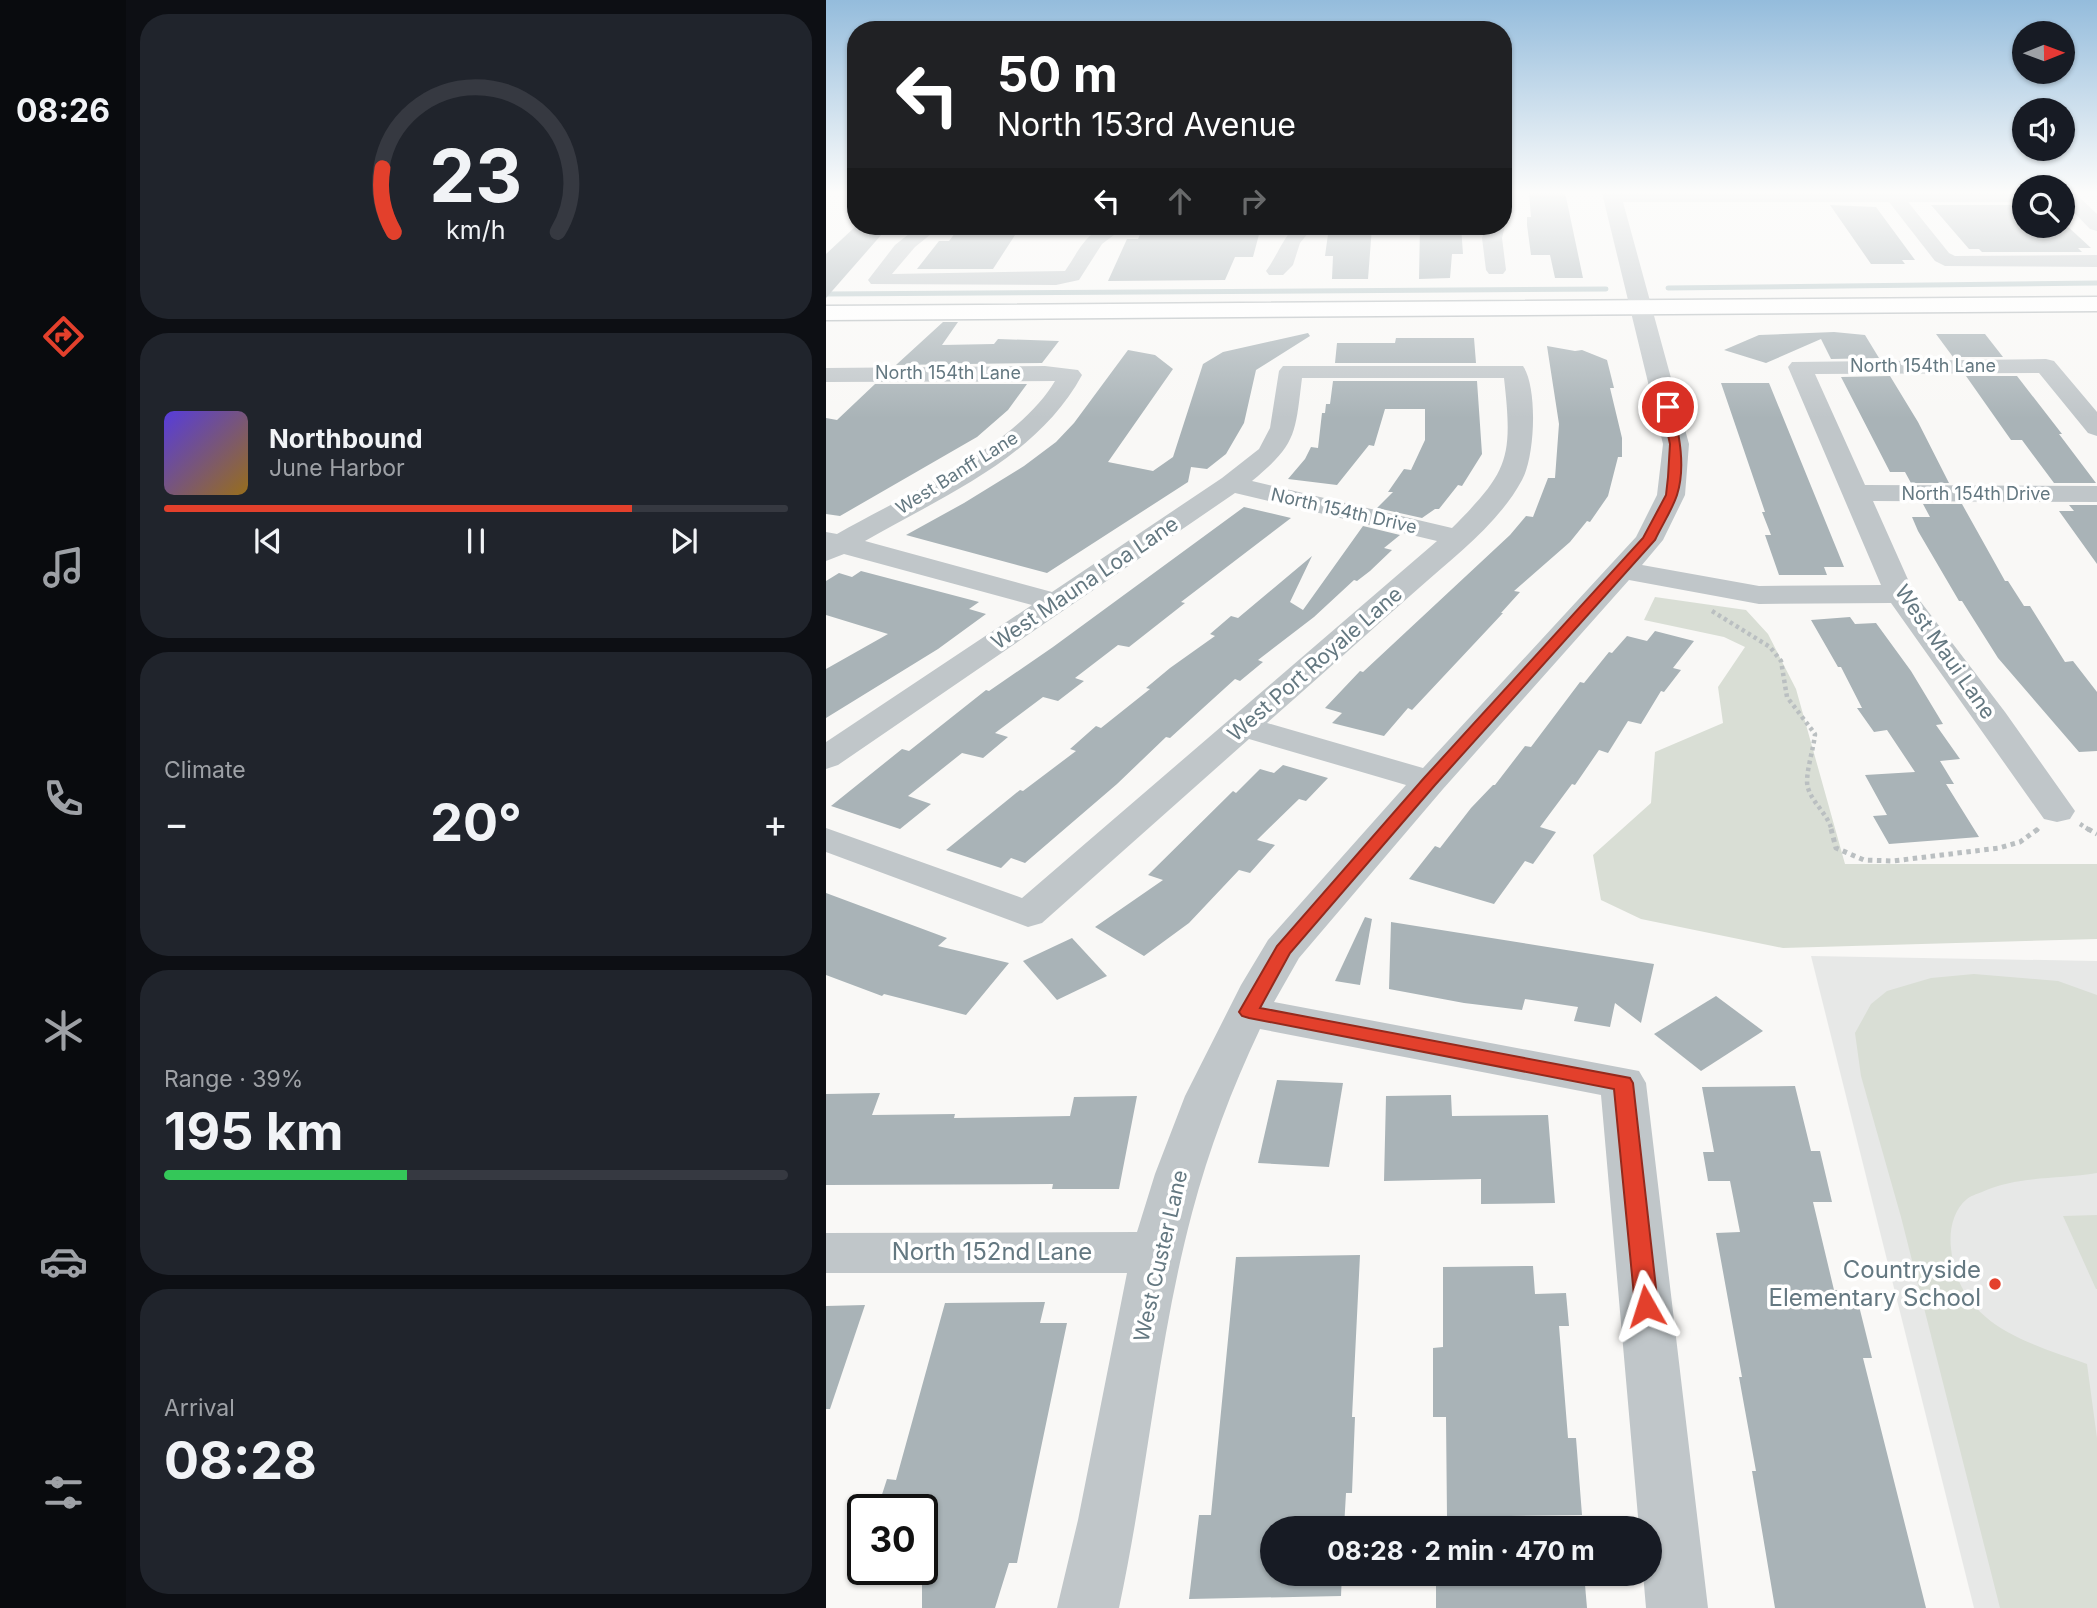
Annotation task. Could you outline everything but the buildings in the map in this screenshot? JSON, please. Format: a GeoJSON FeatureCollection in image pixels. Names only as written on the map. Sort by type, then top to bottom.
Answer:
{"type":"FeatureCollection","features":[{"type":"Feature","properties":{"kind":"main road"},"geometry":{"type":"LineString","coordinates":[[826,313],[2097,304]]}},
{"type":"Feature","properties":{"kind":"street"},"geometry":{"type":"LineString","coordinates":[[886,268],[878,280],[1056,279],[1072,276],[1077,268]]}},
{"type":"Feature","properties":{"kind":"street"},"geometry":{"type":"LineString","coordinates":[[1276,271],[1279,268]]}},
{"type":"Feature","properties":{"kind":"street","name":"West Custer Lane"},"geometry":{"type":"LineString","coordinates":[[1088,1608],[1157,1252],[1192,1135],[1249,1012],[1283,950],[1430,781],[1648,540],[1671,495],[1676,460],[1673,432],[1631,268]]}},
{"type":"Feature","properties":{"kind":"street","name":"North 154th Lane"},"geometry":{"type":"LineString","coordinates":[[1800,367],[2046,366],[2097,428]]}},
{"type":"Feature","properties":{"kind":"street","name":"West Maui Lane"},"geometry":{"type":"LineString","coordinates":[[1800,367],[1900,594],[2057,811]]}},
{"type":"Feature","properties":{"kind":"street","name":"West Port Royale Lane"},"geometry":{"type":"LineString","coordinates":[[826,839],[1028,914],[1458,538],[1508,483],[1516,466],[1520,419],[1515,371],[1291,371]]}},
{"type":"Feature","properties":{"kind":"street","name":"West Mauna Loa Lane"},"geometry":{"type":"LineString","coordinates":[[826,758],[1231,484],[1269,454],[1283,428],[1291,371]]}},
{"type":"Feature","properties":{"kind":"street","name":"North 154th Lane"},"geometry":{"type":"LineString","coordinates":[[826,374],[1070,375]]}},
{"type":"Feature","properties":{"kind":"street"},"geometry":{"type":"LineString","coordinates":[[826,400],[854,374]]}},
{"type":"Feature","properties":{"kind":"street","name":"West Banff Lane"},"geometry":{"type":"LineString","coordinates":[[831,545],[993,456],[1016,439],[1061,393],[1070,375]]}},
{"type":"Feature","properties":{"kind":"street","name":"North 154th Drive"},"geometry":{"type":"LineString","coordinates":[[1231,484],[1458,538]]}},
{"type":"Feature","properties":{"kind":"street","name":"North 154th Drive"},"geometry":{"type":"LineString","coordinates":[[1855,493],[2097,494]]}},
{"type":"Feature","properties":{"kind":"street"},"geometry":{"type":"LineString","coordinates":[[831,545],[1056,602]]}},
{"type":"Feature","properties":{"kind":"street"},"geometry":{"type":"LineString","coordinates":[[1621,570],[1759,595],[1900,594]]}},
{"type":"Feature","properties":{"kind":"street"},"geometry":{"type":"LineString","coordinates":[[1243,727],[1430,781]]}},
{"type":"Feature","properties":{"kind":"street"},"geometry":{"type":"LineString","coordinates":[[1249,1012],[1623,1083],[1677,1608]]}},
{"type":"Feature","properties":{"kind":"street","name":"North 152nd Lane"},"geometry":{"type":"LineString","coordinates":[[826,1253],[1157,1252]]}},
{"type":"Feature","properties":{"kind":"path"},"geometry":{"type":"LineString","coordinates":[[1706,587],[1705,606],[1770,647],[1781,661],[1787,697],[1815,734],[1813,755],[1806,776],[1808,789],[1829,819],[1836,848],[1849,857],[1896,862],[1954,852],[1990,852],[2030,838],[2057,811],[2097,834]]}},
{"type":"Feature","properties":{"kind":"shaded area"},"geometry":{"type":"Polygon","coordinates":[[[1655,597],[1746,610],[1768,634],[1796,689],[1845,864],[2097,864],[2097,939],[1783,948],[1641,919],[1601,900],[1593,855],[1651,803],[1655,752],[1723,723],[1718,687],[1745,647],[1724,637],[1644,620],[1655,597]]]}},
{"type":"Feature","properties":{"kind":"shaded area","name":"Countryside Elementary School"},"geometry":{"type":"Polygon","coordinates":[[[1811,956],[2097,961],[2097,1608],[1974,1608],[1811,956]]]}},
{"type":"Feature","properties":{"kind":"shaded area","name":"Countryside Elementary School"},"geometry":{"type":"Polygon","coordinates":[[[1974,974],[2058,981],[2097,995],[2097,1173],[2024,1180],[1968,1198],[1955,1215],[1951,1228],[1951,1248],[1956,1274],[1967,1296],[1981,1313],[2019,1338],[2087,1364],[2097,1438],[2097,1608],[2000,1608],[1901,1217],[1861,1076],[1855,1033],[1871,1004],[1887,991],[1931,978],[1974,974]]]}},
{"type":"Feature","properties":{"kind":"shaded area"},"geometry":{"type":"Polygon","coordinates":[[[2097,1215],[2097,1289],[2096,1289],[2063,1216],[2097,1215]]]}},
{"type":"Feature","properties":{"kind":"waterway"},"geometry":{"type":"LineString","coordinates":[[1668,288],[2097,283]]}},
{"type":"Feature","properties":{"kind":"waterway"},"geometry":{"type":"LineString","coordinates":[[826,294],[1606,289]]}},
{"type":"Feature","properties":{"kind":"place","name":"Countryside Elementary School"},"geometry":{"type":"Point","coordinates":[1995,1284]}},
{"type":"Feature","properties":{"kind":"route"},"geometry":{"type":"LineString","coordinates":[[1646,1306],[1623,1083],[1249,1012],[1283,950],[1430,781],[1648,540],[1671,495],[1674,477],[1676,444],[1668,407]]}}]}
